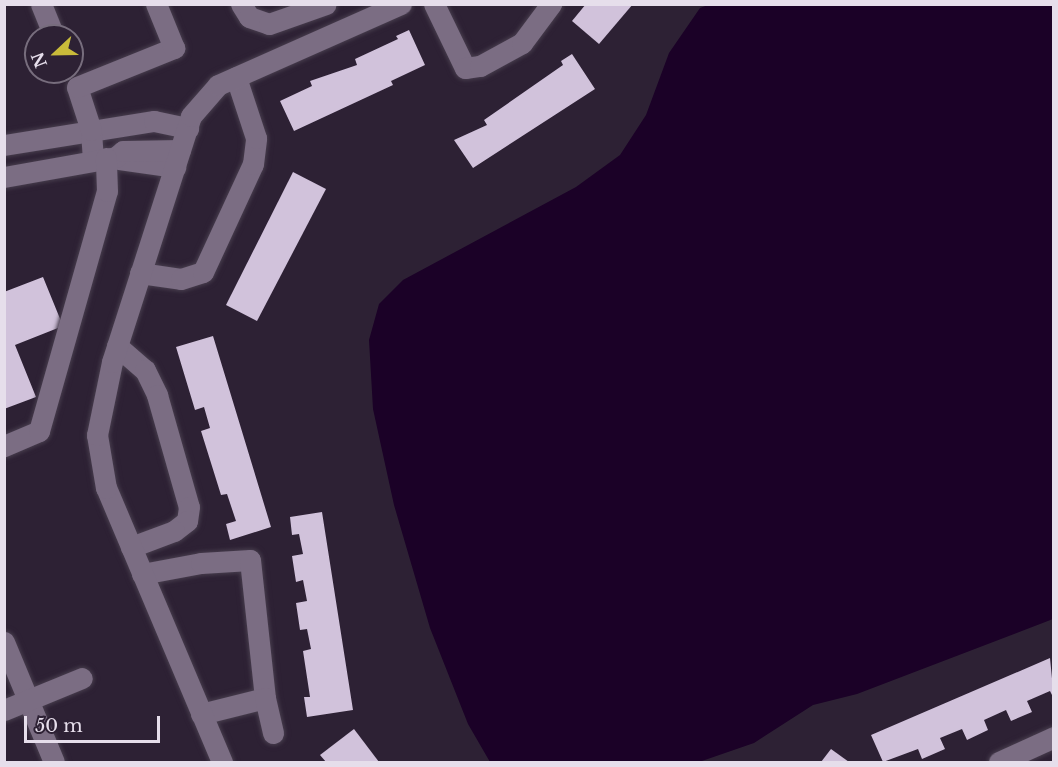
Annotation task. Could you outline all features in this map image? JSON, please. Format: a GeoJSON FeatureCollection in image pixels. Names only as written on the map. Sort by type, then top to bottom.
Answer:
{"type":"FeatureCollection","features":[{"type":"Feature","properties":{"kind":"street"},"geometry":{"type":"LineString","coordinates":[[41,4],[49,24]]}},
{"type":"Feature","properties":{"kind":"street"},"geometry":{"type":"LineString","coordinates":[[84,77],[174,48],[156,4]]}},
{"type":"Feature","properties":{"kind":"street"},"geometry":{"type":"LineString","coordinates":[[242,7],[257,21],[269,24],[326,4]]}},
{"type":"Feature","properties":{"kind":"street"},"geometry":{"type":"LineString","coordinates":[[222,762],[106,488],[97,435],[117,346],[191,116],[218,85],[401,4]]}},
{"type":"Feature","properties":{"kind":"street"},"geometry":{"type":"LineString","coordinates":[[434,4],[465,68],[480,66],[522,43],[551,4]]}},
{"type":"Feature","properties":{"kind":"street"},"geometry":{"type":"LineString","coordinates":[[140,273],[181,279],[203,272],[253,164],[256,138],[236,77]]}},
{"type":"Feature","properties":{"kind":"street"},"geometry":{"type":"LineString","coordinates":[[4,446],[39,431],[107,191],[105,158],[91,130],[74,84]]}},
{"type":"Feature","properties":{"kind":"street"},"geometry":{"type":"LineString","coordinates":[[4,145],[154,121],[188,128]]}},
{"type":"Feature","properties":{"kind":"street"},"geometry":{"type":"LineString","coordinates":[[4,177],[105,158],[123,151],[177,158]]}},
{"type":"Feature","properties":{"kind":"street"},"geometry":{"type":"LineString","coordinates":[[117,346],[145,370],[158,395],[189,507],[187,521],[174,531],[131,547]]}},
{"type":"Feature","properties":{"kind":"street"},"geometry":{"type":"LineString","coordinates":[[142,574],[201,563],[250,560],[265,698],[273,733]]}},
{"type":"Feature","properties":{"kind":"street"},"geometry":{"type":"LineString","coordinates":[[4,642],[54,762]]}},
{"type":"Feature","properties":{"kind":"street"},"geometry":{"type":"LineString","coordinates":[[4,710],[82,678]]}},
{"type":"Feature","properties":{"kind":"street"},"geometry":{"type":"LineString","coordinates":[[201,714],[265,698]]}},
{"type":"Feature","properties":{"kind":"street"},"geometry":{"type":"LineString","coordinates":[[999,762],[1053,738]]}},
{"type":"Feature","properties":{"kind":"shaded area"},"geometry":{"type":"Polygon","coordinates":[[[708,5],[1053,5],[1053,619],[857,694],[813,705],[754,743],[699,762],[490,762],[468,724],[430,628],[394,505],[373,409],[369,340],[379,304],[403,280],[576,187],[620,155],[646,115],[669,53],[700,8],[708,5]]]}},
{"type":"Feature","properties":{"kind":"building"},"geometry":{"type":"Polygon","coordinates":[[[586,4],[633,4],[599,44],[572,21],[586,4]]]}},
{"type":"Feature","properties":{"kind":"building"},"geometry":{"type":"Polygon","coordinates":[[[409,30],[425,65],[391,81],[393,85],[294,131],[280,101],[312,86],[310,81],[357,65],[355,59],[398,39],[396,36],[409,30]]]}},
{"type":"Feature","properties":{"kind":"building"},"geometry":{"type":"Polygon","coordinates":[[[572,54],[595,89],[473,168],[454,140],[487,125],[484,120],[563,65],[561,61],[572,54]]]}},
{"type":"Feature","properties":{"kind":"building"},"geometry":{"type":"Polygon","coordinates":[[[293,172],[326,189],[257,321],[226,305],[293,172]]]}},
{"type":"Feature","properties":{"kind":"building"},"geometry":{"type":"Polygon","coordinates":[[[43,277],[63,326],[15,345],[36,397],[4,409],[4,292],[43,277]]]}},
{"type":"Feature","properties":{"kind":"building"},"geometry":{"type":"Polygon","coordinates":[[[213,336],[271,527],[230,540],[226,524],[236,521],[227,494],[221,495],[201,431],[210,428],[204,407],[195,410],[176,347],[213,336]]]}},
{"type":"Feature","properties":{"kind":"building"},"geometry":{"type":"Polygon","coordinates":[[[322,512],[353,710],[307,717],[304,697],[310,697],[303,651],[311,649],[307,629],[300,630],[296,603],[307,601],[303,580],[296,582],[292,556],[303,554],[299,534],[292,535],[290,517],[322,512]]]}},
{"type":"Feature","properties":{"kind":"building"},"geometry":{"type":"Polygon","coordinates":[[[1050,658],[1054,699],[1050,691],[1027,701],[1032,712],[1011,721],[1006,710],[984,720],[988,730],[967,740],[962,729],[940,738],[945,749],[922,759],[918,749],[883,762],[871,735],[1050,658]]]}},
{"type":"Feature","properties":{"kind":"building"},"geometry":{"type":"Polygon","coordinates":[[[354,729],[379,762],[326,762],[320,755],[354,729]]]}},
{"type":"Feature","properties":{"kind":"building"},"geometry":{"type":"Polygon","coordinates":[[[831,749],[849,762],[821,762],[831,749]]]}}]}
